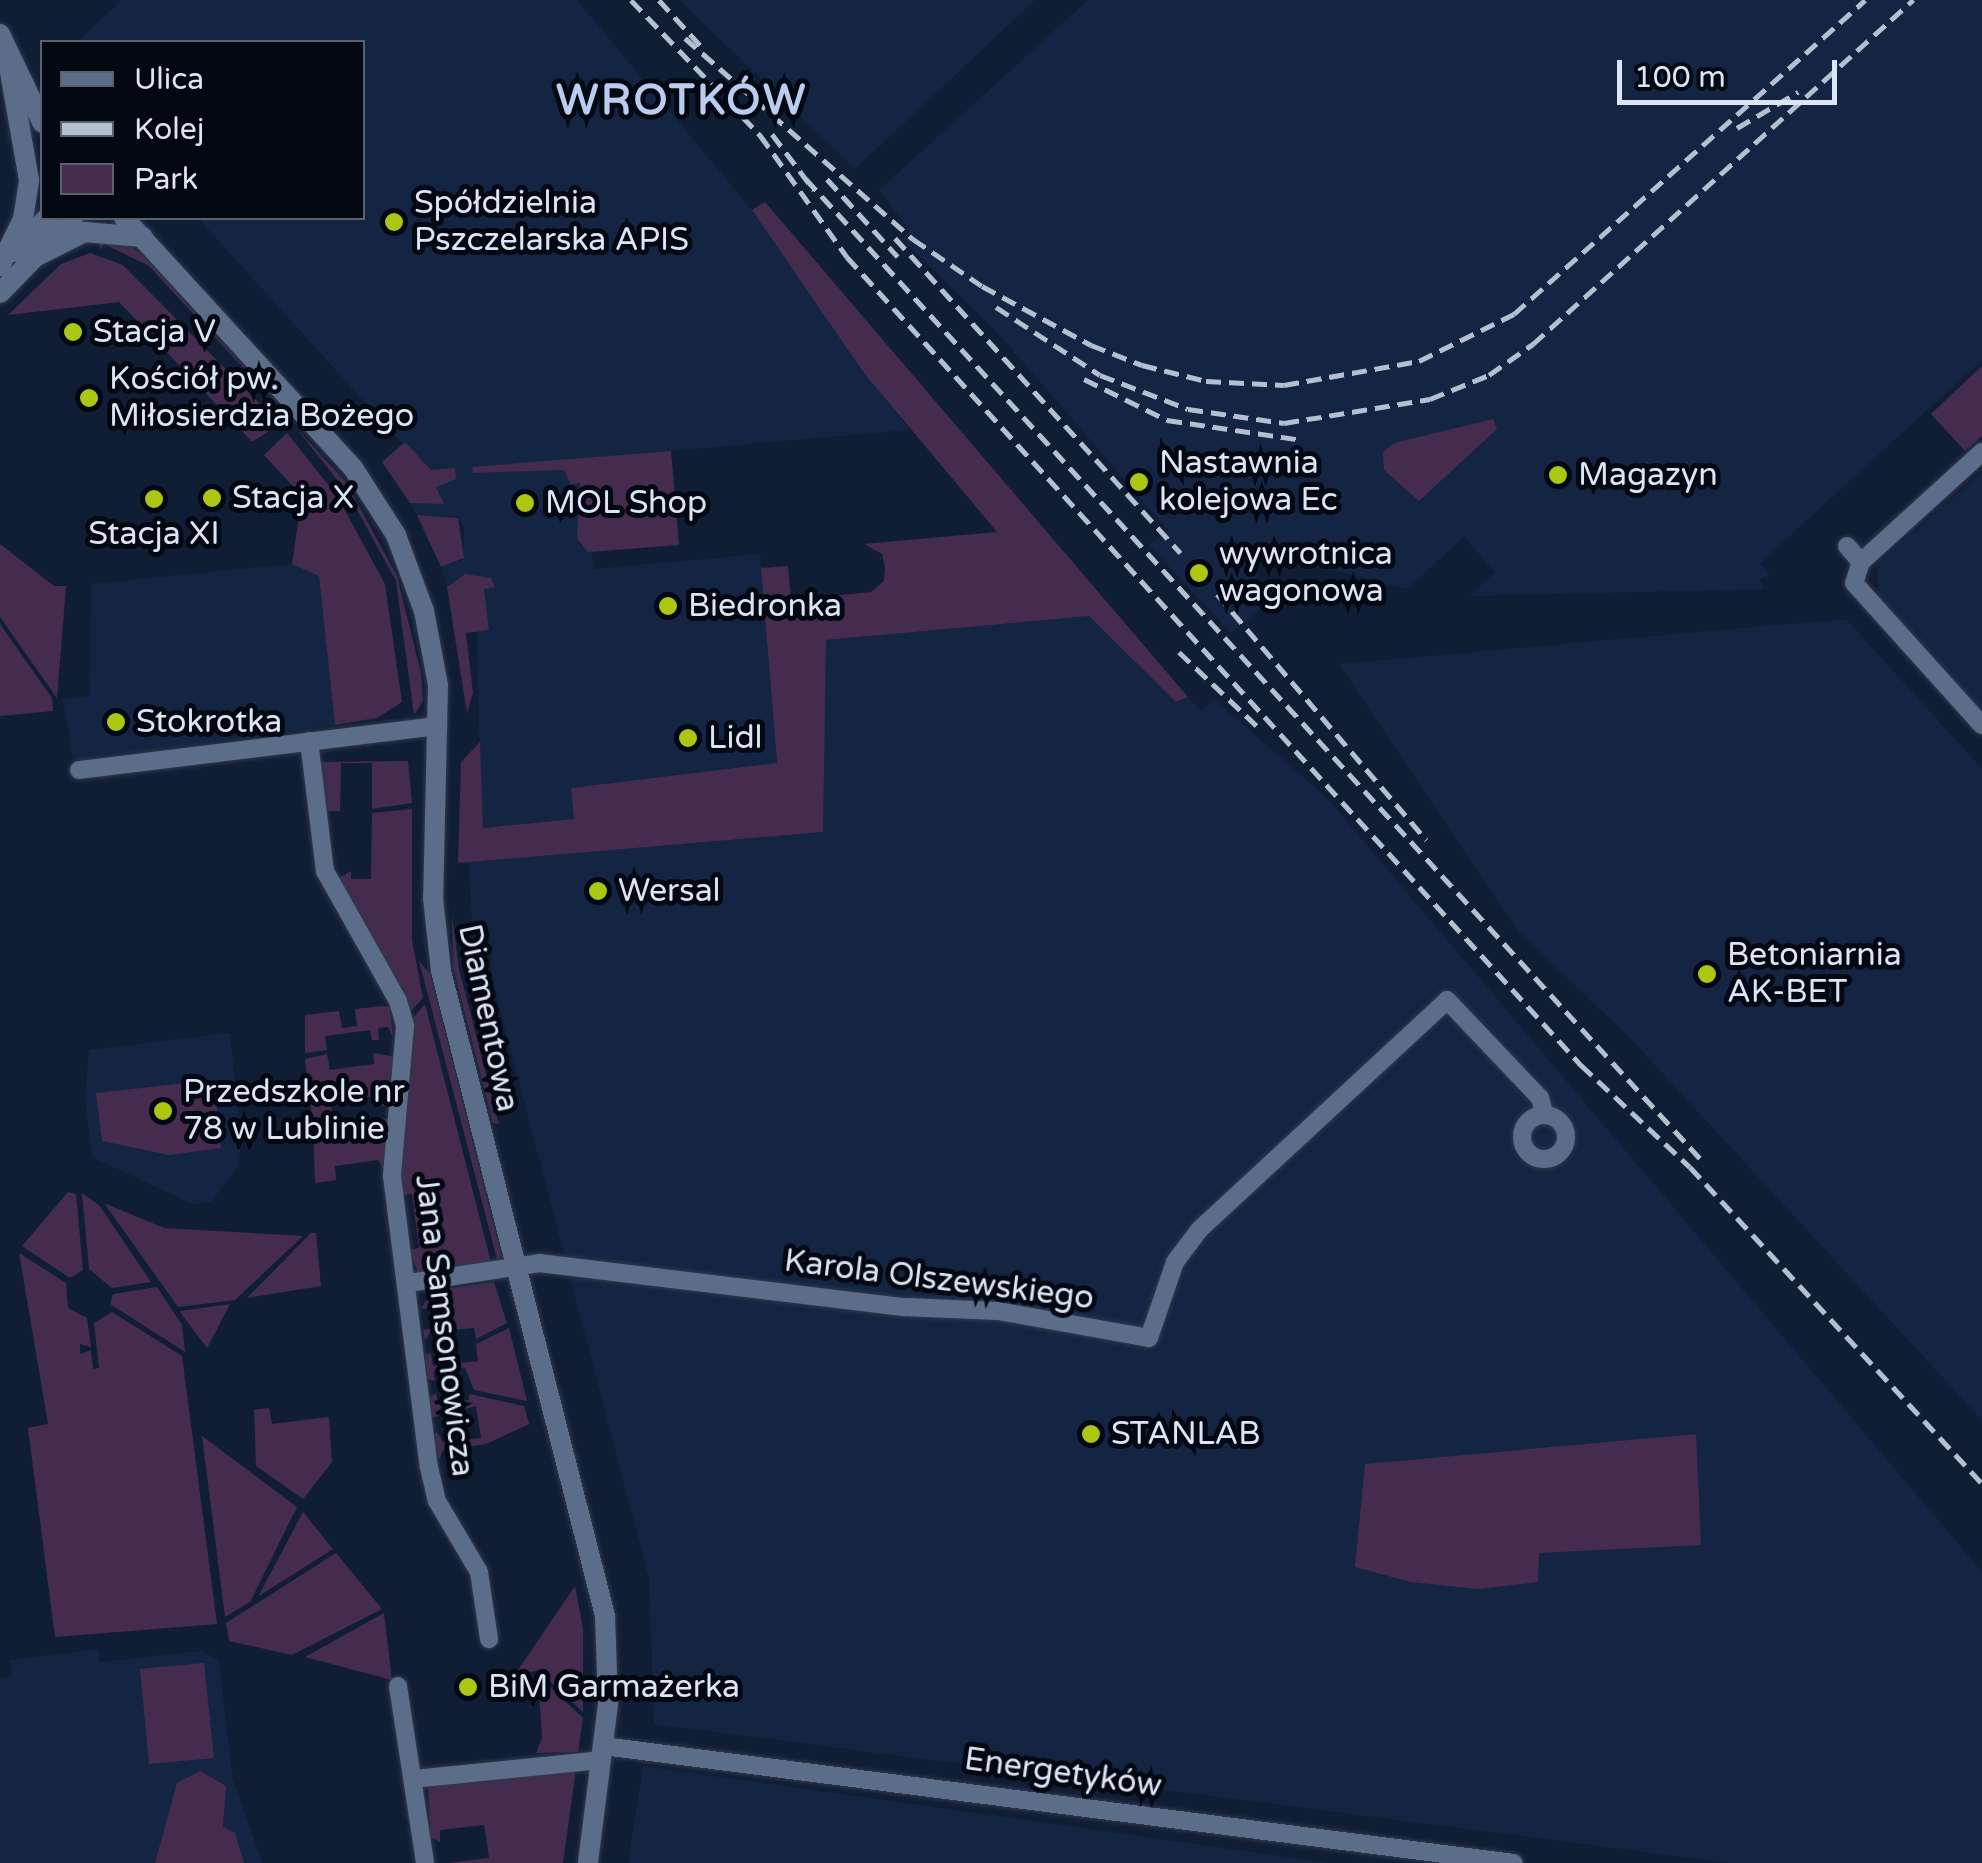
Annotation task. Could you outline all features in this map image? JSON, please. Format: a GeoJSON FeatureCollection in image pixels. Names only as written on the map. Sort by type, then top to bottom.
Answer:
{"type":"FeatureCollection","features":[{"type":"Feature","properties":{"kind":"street"},"geometry":{"type":"LineString","coordinates":[[3,42],[40,118]]}},
{"type":"Feature","properties":{"kind":"street"},"geometry":{"type":"LineString","coordinates":[[0,266],[22,220],[30,180],[3,42]]}},
{"type":"Feature","properties":{"kind":"street"},"geometry":{"type":"LineString","coordinates":[[0,266],[45,220]]}},
{"type":"Feature","properties":{"kind":"street"},"geometry":{"type":"LineString","coordinates":[[0,292],[71,220]]}},
{"type":"Feature","properties":{"kind":"street","name":"Diamentowa"},"geometry":{"type":"LineString","coordinates":[[126,220],[307,412],[384,513],[432,640],[438,726],[436,945],[602,1595],[609,1676],[588,1863]]}},
{"type":"Feature","properties":{"kind":"street"},"geometry":{"type":"LineString","coordinates":[[38,256],[85,232],[143,237]]}},
{"type":"Feature","properties":{"kind":"street"},"geometry":{"type":"LineString","coordinates":[[1982,452],[1861,562],[1854,583],[1982,725]]}},
{"type":"Feature","properties":{"kind":"street"},"geometry":{"type":"LineString","coordinates":[[1848,546],[1861,562]]}},
{"type":"Feature","properties":{"kind":"street"},"geometry":{"type":"LineString","coordinates":[[78,770],[438,726]]}},
{"type":"Feature","properties":{"kind":"street","name":"Jana Samsonowicza"},"geometry":{"type":"LineString","coordinates":[[309,740],[325,871],[405,1026],[392,1176],[437,1500],[478,1572],[489,1639]]}},
{"type":"Feature","properties":{"kind":"street","name":"Karola Olszewskiego"},"geometry":{"type":"LineString","coordinates":[[518,1268],[567,1265],[904,1307],[998,1311],[1148,1338],[1176,1262],[1199,1230],[1447,1000],[1540,1098],[1546,1116]]}},
{"type":"Feature","properties":{"kind":"street"},"geometry":{"type":"LineString","coordinates":[[408,1283],[518,1268]]}},
{"type":"Feature","properties":{"kind":"street"},"geometry":{"type":"LineString","coordinates":[[398,1686],[425,1863]]}},
{"type":"Feature","properties":{"kind":"street","name":"Energetyków"},"geometry":{"type":"LineString","coordinates":[[414,1779],[602,1753],[1514,1863]]}},
{"type":"Feature","properties":{"kind":"shaded area"},"geometry":{"type":"Polygon","coordinates":[[[122,0],[577,0],[752,210],[909,430],[566,460],[580,483],[578,544],[592,552],[593,569],[760,554],[777,763],[571,788],[574,819],[482,828],[475,579],[447,587],[441,567],[463,560],[464,526],[456,516],[417,515],[410,503],[443,504],[436,487],[445,481],[429,473],[200,220],[365,220],[365,40],[79,40],[122,0]]]}},
{"type":"Feature","properties":{"kind":"shaded area"},"geometry":{"type":"Polygon","coordinates":[[[679,0],[1035,0],[855,169],[679,0]]]}},
{"type":"Feature","properties":{"kind":"shaded area"},"geometry":{"type":"Polygon","coordinates":[[[1088,0],[1982,0],[1982,360],[1760,563],[1769,574],[1760,580],[1764,589],[1470,596],[1495,572],[1464,537],[1407,589],[1272,554],[1257,568],[1261,609],[1231,633],[1149,545],[1168,530],[998,333],[902,239],[910,230],[879,190],[1088,0]]]}},
{"type":"Feature","properties":{"kind":"shaded area"},"geometry":{"type":"Polygon","coordinates":[[[1982,472],[1982,712],[1878,594],[1877,564],[1982,472]]]}},
{"type":"Feature","properties":{"kind":"shaded area"},"geometry":{"type":"Polygon","coordinates":[[[292,564],[319,575],[335,725],[73,760],[63,700],[90,696],[91,584],[292,564]]]}},
{"type":"Feature","properties":{"kind":"shaded area"},"geometry":{"type":"Polygon","coordinates":[[[1089,616],[1176,702],[1188,697],[1201,711],[1214,699],[1327,798],[1982,1572],[1982,1863],[1731,1863],[654,1724],[649,1579],[492,979],[490,932],[473,933],[468,862],[822,832],[825,640],[1089,616]]]}},
{"type":"Feature","properties":{"kind":"shaded area"},"geometry":{"type":"Polygon","coordinates":[[[1846,619],[1982,769],[1982,1420],[1631,1039],[1519,932],[1339,664],[1846,619]]]}},
{"type":"Feature","properties":{"kind":"shaded area","name":"Przedszkole nr 78 w Lublinie"},"geometry":{"type":"Polygon","coordinates":[[[230,1033],[241,1145],[238,1166],[211,1202],[192,1204],[92,1157],[85,1096],[89,1050],[230,1033]]]}},
{"type":"Feature","properties":{"kind":"shaded area"},"geometry":{"type":"Polygon","coordinates":[[[98,1649],[100,1662],[202,1651],[219,1662],[233,1779],[262,1863],[0,1863],[0,1677],[12,1676],[10,1660],[98,1649]]]}},
{"type":"Feature","properties":{"kind":"shaded area"},"geometry":{"type":"Polygon","coordinates":[[[643,1766],[1330,1863],[628,1863],[643,1766]]]}},
{"type":"Feature","properties":{"kind":"green space"},"geometry":{"type":"Polygon","coordinates":[[[765,202],[1188,697],[1176,702],[1089,616],[826,640],[823,832],[458,863],[461,762],[480,742],[483,828],[574,819],[571,788],[777,763],[761,568],[788,566],[791,600],[871,592],[884,581],[885,568],[882,554],[864,544],[997,532],[864,373],[752,210],[765,202]]]}},
{"type":"Feature","properties":{"kind":"green space"},"geometry":{"type":"Polygon","coordinates":[[[97,237],[126,243],[144,256],[287,415],[149,266],[104,244],[101,249],[97,237]]]}},
{"type":"Feature","properties":{"kind":"green space"},"geometry":{"type":"Polygon","coordinates":[[[90,253],[123,265],[280,424],[252,442],[119,302],[8,315],[61,264],[90,253]]]}},
{"type":"Feature","properties":{"kind":"green space"},"geometry":{"type":"Polygon","coordinates":[[[1982,366],[1982,436],[1965,451],[1931,414],[1982,366]]]}},
{"type":"Feature","properties":{"kind":"green space"},"geometry":{"type":"Polygon","coordinates":[[[1493,419],[1497,429],[1419,501],[1384,470],[1383,452],[1394,443],[1493,419]]]}},
{"type":"Feature","properties":{"kind":"green space"},"geometry":{"type":"Polygon","coordinates":[[[296,428],[346,482],[397,576],[421,673],[423,701],[414,715],[396,581],[349,495],[296,428]]]}},
{"type":"Feature","properties":{"kind":"green space"},"geometry":{"type":"Polygon","coordinates":[[[287,433],[337,496],[385,584],[402,702],[377,718],[335,725],[319,576],[292,564],[302,496],[264,455],[287,433]]]}},
{"type":"Feature","properties":{"kind":"green space"},"geometry":{"type":"Polygon","coordinates":[[[405,442],[431,470],[455,468],[456,479],[436,487],[444,504],[410,503],[382,462],[405,442]]]}},
{"type":"Feature","properties":{"kind":"green space"},"geometry":{"type":"Polygon","coordinates":[[[671,451],[679,545],[588,552],[577,539],[580,483],[571,484],[564,470],[473,473],[472,467],[671,451]]]}},
{"type":"Feature","properties":{"kind":"green space"},"geometry":{"type":"Polygon","coordinates":[[[417,515],[458,518],[464,558],[441,567],[417,515]]]}},
{"type":"Feature","properties":{"kind":"green space"},"geometry":{"type":"Polygon","coordinates":[[[0,544],[54,586],[66,586],[57,698],[0,617],[0,544]]]}},
{"type":"Feature","properties":{"kind":"green space"},"geometry":{"type":"Polygon","coordinates":[[[465,574],[491,578],[495,587],[484,589],[489,630],[466,633],[473,693],[467,713],[447,587],[465,574]]]}},
{"type":"Feature","properties":{"kind":"green space"},"geometry":{"type":"Polygon","coordinates":[[[0,624],[52,698],[53,711],[0,716],[0,624]]]}},
{"type":"Feature","properties":{"kind":"green space"},"geometry":{"type":"Polygon","coordinates":[[[408,761],[412,803],[372,809],[372,763],[341,763],[340,811],[322,811],[318,762],[408,761]]]}},
{"type":"Feature","properties":{"kind":"green space"},"geometry":{"type":"Polygon","coordinates":[[[412,809],[412,940],[423,998],[407,1015],[339,878],[351,871],[351,879],[371,879],[372,813],[412,809]]]}},
{"type":"Feature","properties":{"kind":"green space"},"geometry":{"type":"Polygon","coordinates":[[[452,915],[459,969],[499,1124],[493,1123],[453,966],[452,915]]]}},
{"type":"Feature","properties":{"kind":"green space"},"geometry":{"type":"Polygon","coordinates":[[[419,961],[430,974],[501,1254],[498,1263],[419,961]]]}},
{"type":"Feature","properties":{"kind":"green space"},"geometry":{"type":"Polygon","coordinates":[[[425,1004],[492,1266],[419,1275],[409,1250],[419,1248],[412,1194],[402,1195],[400,1170],[410,1021],[425,1004]]]}},
{"type":"Feature","properties":{"kind":"green space"},"geometry":{"type":"Polygon","coordinates":[[[390,1007],[393,1038],[388,1027],[378,1028],[379,1040],[372,1040],[370,1030],[325,1036],[327,1050],[305,1053],[305,1015],[339,1011],[342,1028],[357,1026],[355,1009],[390,1007]]]}},
{"type":"Feature","properties":{"kind":"green space"},"geometry":{"type":"Polygon","coordinates":[[[373,1053],[397,1057],[390,1106],[377,1106],[376,1096],[331,1101],[332,1116],[312,1118],[305,1059],[327,1054],[330,1070],[374,1064],[373,1053]]]}},
{"type":"Feature","properties":{"kind":"green space"},"geometry":{"type":"Polygon","coordinates":[[[214,1080],[221,1148],[169,1155],[102,1141],[96,1093],[214,1080]]]}},
{"type":"Feature","properties":{"kind":"green space"},"geometry":{"type":"Polygon","coordinates":[[[379,1118],[390,1120],[384,1171],[378,1160],[335,1166],[336,1180],[315,1183],[313,1123],[333,1121],[335,1135],[379,1130],[379,1118]]]}},
{"type":"Feature","properties":{"kind":"green space"},"geometry":{"type":"Polygon","coordinates":[[[68,1192],[76,1194],[83,1270],[70,1278],[22,1246],[68,1192]]]}},
{"type":"Feature","properties":{"kind":"green space"},"geometry":{"type":"Polygon","coordinates":[[[82,1193],[99,1205],[151,1282],[112,1288],[89,1269],[82,1193]]]}},
{"type":"Feature","properties":{"kind":"green space"},"geometry":{"type":"Polygon","coordinates":[[[104,1203],[164,1228],[303,1236],[235,1300],[178,1307],[104,1203]]]}},
{"type":"Feature","properties":{"kind":"green space"},"geometry":{"type":"Polygon","coordinates":[[[311,1233],[316,1233],[321,1286],[247,1298],[311,1233]]]}},
{"type":"Feature","properties":{"kind":"green space"},"geometry":{"type":"Polygon","coordinates":[[[19,1253],[66,1283],[68,1308],[87,1318],[91,1347],[80,1344],[80,1354],[91,1350],[93,1369],[99,1368],[94,1323],[112,1312],[182,1356],[217,1624],[55,1637],[28,1428],[48,1424],[19,1253]]]}},
{"type":"Feature","properties":{"kind":"green space"},"geometry":{"type":"Polygon","coordinates":[[[494,1282],[507,1323],[476,1339],[474,1328],[430,1332],[425,1341],[423,1330],[433,1328],[430,1308],[421,1309],[432,1291],[494,1282]]]}},
{"type":"Feature","properties":{"kind":"green space"},"geometry":{"type":"Polygon","coordinates":[[[157,1287],[182,1325],[185,1352],[110,1304],[113,1294],[157,1287]]]}},
{"type":"Feature","properties":{"kind":"green space"},"geometry":{"type":"Polygon","coordinates":[[[230,1304],[207,1348],[180,1312],[181,1311],[230,1304]]]}},
{"type":"Feature","properties":{"kind":"green space"},"geometry":{"type":"Polygon","coordinates":[[[509,1328],[527,1401],[474,1390],[465,1368],[434,1371],[435,1381],[427,1379],[425,1354],[431,1353],[433,1366],[478,1361],[476,1344],[509,1328]]]}},
{"type":"Feature","properties":{"kind":"green space"},"geometry":{"type":"Polygon","coordinates":[[[436,1393],[438,1404],[469,1400],[469,1394],[524,1406],[529,1424],[486,1444],[443,1450],[439,1460],[432,1437],[437,1432],[443,1442],[481,1438],[476,1406],[431,1418],[427,1399],[436,1393]]]}},
{"type":"Feature","properties":{"kind":"green space"},"geometry":{"type":"Polygon","coordinates":[[[269,1408],[272,1424],[329,1417],[332,1462],[303,1499],[256,1466],[254,1410],[269,1408]]]}},
{"type":"Feature","properties":{"kind":"green space"},"geometry":{"type":"Polygon","coordinates":[[[1696,1434],[1701,1545],[1539,1553],[1538,1582],[1478,1589],[1411,1582],[1355,1567],[1365,1464],[1696,1434]]]}},
{"type":"Feature","properties":{"kind":"green space"},"geometry":{"type":"Polygon","coordinates":[[[202,1436],[297,1507],[250,1602],[225,1617],[202,1436]]]}},
{"type":"Feature","properties":{"kind":"green space"},"geometry":{"type":"Polygon","coordinates":[[[303,1512],[333,1549],[259,1596],[259,1595],[303,1512]]]}},
{"type":"Feature","properties":{"kind":"green space"},"geometry":{"type":"Polygon","coordinates":[[[336,1553],[382,1609],[292,1655],[229,1641],[226,1623],[336,1553]]]}},
{"type":"Feature","properties":{"kind":"green space"},"geometry":{"type":"Polygon","coordinates":[[[575,1586],[583,1628],[583,1712],[538,1671],[516,1673],[575,1586]]]}},
{"type":"Feature","properties":{"kind":"green space"},"geometry":{"type":"Polygon","coordinates":[[[384,1613],[392,1680],[305,1657],[384,1613]]]}},
{"type":"Feature","properties":{"kind":"green space"},"geometry":{"type":"Polygon","coordinates":[[[204,1663],[214,1758],[149,1764],[140,1669],[204,1663]]]}},
{"type":"Feature","properties":{"kind":"green space"},"geometry":{"type":"Polygon","coordinates":[[[538,1676],[583,1718],[578,1752],[536,1753],[542,1738],[538,1676]]]}},
{"type":"Feature","properties":{"kind":"green space"},"geometry":{"type":"Polygon","coordinates":[[[576,1769],[563,1863],[448,1863],[489,1858],[484,1825],[440,1830],[440,1842],[430,1837],[428,1786],[576,1769]]]}},
{"type":"Feature","properties":{"kind":"green space"},"geometry":{"type":"Polygon","coordinates":[[[200,1771],[226,1786],[223,1827],[235,1833],[244,1863],[155,1863],[177,1783],[200,1771]]]}},
{"type":"Feature","properties":{"kind":"railway"},"geometry":{"type":"LineString","coordinates":[[631,0],[760,135],[847,257],[1581,1065],[1690,1167],[1982,1483]]}},
{"type":"Feature","properties":{"kind":"railway"},"geometry":{"type":"LineString","coordinates":[[659,0],[700,45]]}},
{"type":"Feature","properties":{"kind":"railway"},"geometry":{"type":"LineString","coordinates":[[685,38],[913,239],[982,286],[1091,345],[1142,365],[1206,381],[1284,385],[1419,361],[1514,314],[1865,0]]}},
{"type":"Feature","properties":{"kind":"railway"},"geometry":{"type":"LineString","coordinates":[[996,307],[1100,375],[1188,409],[1284,423],[1430,399],[1489,375],[1533,344],[1913,0]]}},
{"type":"Feature","properties":{"kind":"railway"},"geometry":{"type":"LineString","coordinates":[[1737,128],[1798,92]]}},
{"type":"Feature","properties":{"kind":"railway"},"geometry":{"type":"LineString","coordinates":[[772,134],[814,190]]}},
{"type":"Feature","properties":{"kind":"railway"},"geometry":{"type":"LineString","coordinates":[[806,179],[1705,1164]]}},
{"type":"Feature","properties":{"kind":"railway"},"geometry":{"type":"LineString","coordinates":[[827,179],[898,257]]}},
{"type":"Feature","properties":{"kind":"railway"},"geometry":{"type":"LineString","coordinates":[[895,238],[1181,553]]}},
{"type":"Feature","properties":{"kind":"railway"},"geometry":{"type":"LineString","coordinates":[[1084,379],[1167,420],[1302,440]]}},
{"type":"Feature","properties":{"kind":"railway"},"geometry":{"type":"LineString","coordinates":[[1217,594],[1426,840]]}},
{"type":"Feature","properties":{"kind":"railway"},"geometry":{"type":"LineString","coordinates":[[1179,652],[1257,726]]}},
{"type":"Feature","properties":{"kind":"place","name":"Spółdzielnia Pszczelarska APIS"},"geometry":{"type":"Point","coordinates":[394,222]}},
{"type":"Feature","properties":{"kind":"place","name":"Stacja V"},"geometry":{"type":"Point","coordinates":[73,332]}},
{"type":"Feature","properties":{"kind":"place","name":"Kościół pw. Miłosierdzia Bożego"},"geometry":{"type":"Point","coordinates":[89,398]}},
{"type":"Feature","properties":{"kind":"place","name":"Magazyn"},"geometry":{"type":"Point","coordinates":[1558,475]}},
{"type":"Feature","properties":{"kind":"place","name":"Nastawnia kolejowa Ec"},"geometry":{"type":"Point","coordinates":[1139,482]}},
{"type":"Feature","properties":{"kind":"place","name":"Stacja X"},"geometry":{"type":"Point","coordinates":[212,498]}},
{"type":"Feature","properties":{"kind":"place","name":"Stacja XI"},"geometry":{"type":"Point","coordinates":[154,499]}},
{"type":"Feature","properties":{"kind":"place","name":"MOL Shop"},"geometry":{"type":"Point","coordinates":[525,503]}},
{"type":"Feature","properties":{"kind":"place","name":"wywrotnica wagonowa"},"geometry":{"type":"Point","coordinates":[1199,573]}},
{"type":"Feature","properties":{"kind":"place","name":"Biedronka"},"geometry":{"type":"Point","coordinates":[668,606]}},
{"type":"Feature","properties":{"kind":"place","name":"Stokrotka"},"geometry":{"type":"Point","coordinates":[116,722]}},
{"type":"Feature","properties":{"kind":"place","name":"Lidl"},"geometry":{"type":"Point","coordinates":[688,738]}},
{"type":"Feature","properties":{"kind":"place","name":"Wersal"},"geometry":{"type":"Point","coordinates":[598,891]}},
{"type":"Feature","properties":{"kind":"place","name":"Betoniarnia AK-BET"},"geometry":{"type":"Point","coordinates":[1707,974]}},
{"type":"Feature","properties":{"kind":"place","name":"Przedszkole nr 78 w Lublinie"},"geometry":{"type":"Point","coordinates":[163,1111]}},
{"type":"Feature","properties":{"kind":"place","name":"STANLAB"},"geometry":{"type":"Point","coordinates":[1091,1434]}},
{"type":"Feature","properties":{"kind":"place","name":"BiM Garmażerka"},"geometry":{"type":"Point","coordinates":[468,1687]}},
{"type":"Feature","properties":{"kind":"district","name":"WROTKÓW"},"geometry":{"type":"Point","coordinates":[682,101]}}]}
